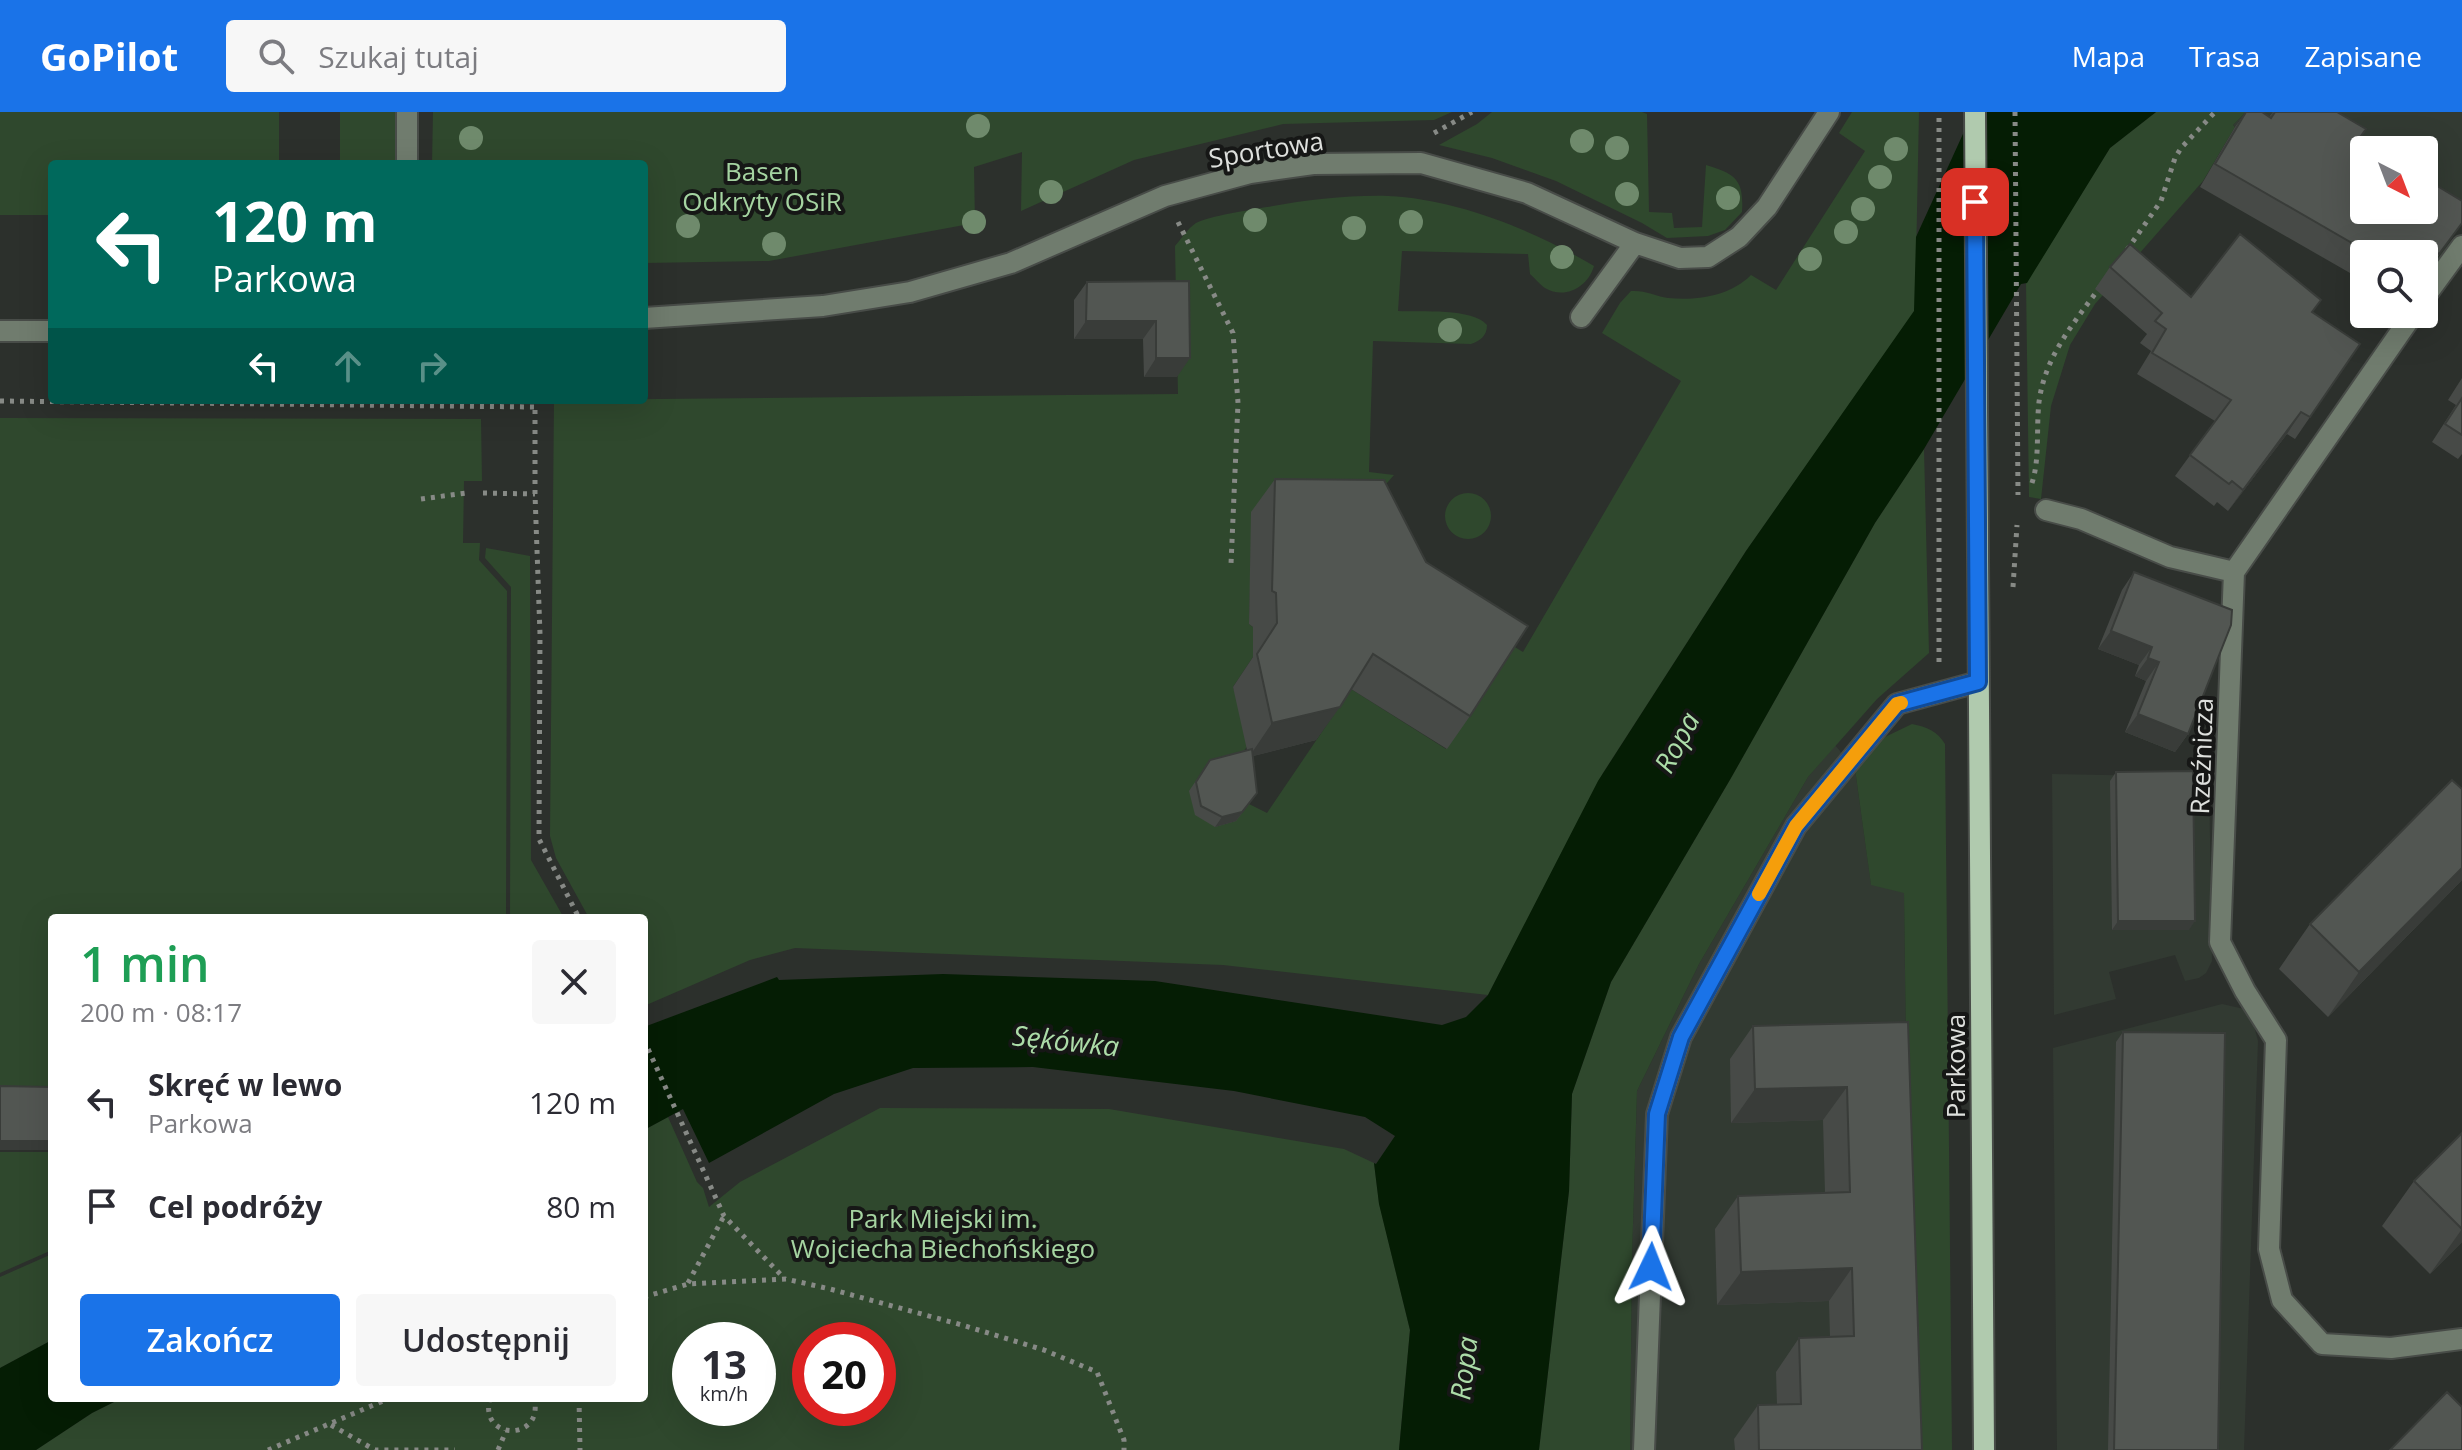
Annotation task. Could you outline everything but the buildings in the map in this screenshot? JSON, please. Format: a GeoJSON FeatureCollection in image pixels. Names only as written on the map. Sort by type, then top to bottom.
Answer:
{"type":"FeatureCollection","features":[{"type":"Feature","properties":{"kind":"main road","name":"Parkowa"},"geometry":{"type":"LineString","coordinates":[[1975,112],[1984,1450]]}},
{"type":"Feature","properties":{"kind":"street"},"geometry":{"type":"LineString","coordinates":[[407,112],[407,160]]}},
{"type":"Feature","properties":{"kind":"street","name":"Sportowa"},"geometry":{"type":"LineString","coordinates":[[648,318],[823,306],[910,292],[1011,263],[1165,196],[1250,173],[1313,164],[1421,163],[1527,193],[1635,243],[1680,258],[1708,257],[1739,237],[1767,207],[1829,112]]}},
{"type":"Feature","properties":{"kind":"street"},"geometry":{"type":"LineString","coordinates":[[1581,317],[1635,243]]}},
{"type":"Feature","properties":{"kind":"street"},"geometry":{"type":"LineString","coordinates":[[2438,279],[2462,246]]}},
{"type":"Feature","properties":{"kind":"street"},"geometry":{"type":"LineString","coordinates":[[2046,510],[2081,519],[2170,557],[2234,572],[2403,328]]}},
{"type":"Feature","properties":{"kind":"street"},"geometry":{"type":"LineString","coordinates":[[0,331],[48,331]]}},
{"type":"Feature","properties":{"kind":"street","name":"Rzeźnicza"},"geometry":{"type":"LineString","coordinates":[[2234,572],[2220,942],[2245,991],[2276,1040],[2269,1249],[2282,1300],[2322,1344],[2391,1348],[2462,1339]]}},
{"type":"Feature","properties":{"kind":"street"},"geometry":{"type":"LineString","coordinates":[[1644,1450],[1657,1114],[1681,1037],[1796,826],[1897,704],[1978,682]]}},
{"type":"Feature","properties":{"kind":"path"},"geometry":{"type":"LineString","coordinates":[[1431,135],[1472,112]]}},
{"type":"Feature","properties":{"kind":"path"},"geometry":{"type":"LineString","coordinates":[[1939,112],[1939,662]]}},
{"type":"Feature","properties":{"kind":"path"},"geometry":{"type":"LineString","coordinates":[[2015,112],[2018,504],[2033,481],[2040,400],[2046,371],[2054,351],[2107,276]]}},
{"type":"Feature","properties":{"kind":"path"},"geometry":{"type":"LineString","coordinates":[[2125,251],[2161,201],[2181,148],[2215,112]]}},
{"type":"Feature","properties":{"kind":"path"},"geometry":{"type":"LineString","coordinates":[[1165,196],[1233,333],[1238,403],[1231,564]]}},
{"type":"Feature","properties":{"kind":"path"},"geometry":{"type":"LineString","coordinates":[[0,401],[48,401]]}},
{"type":"Feature","properties":{"kind":"path"},"geometry":{"type":"LineString","coordinates":[[535,404],[540,634],[539,839],[577,914]]}},
{"type":"Feature","properties":{"kind":"path"},"geometry":{"type":"LineString","coordinates":[[421,499],[466,493]]}},
{"type":"Feature","properties":{"kind":"path"},"geometry":{"type":"LineString","coordinates":[[483,493],[535,494]]}},
{"type":"Feature","properties":{"kind":"path"},"geometry":{"type":"LineString","coordinates":[[648,1049],[724,1216],[786,1279]]}},
{"type":"Feature","properties":{"kind":"path"},"geometry":{"type":"LineString","coordinates":[[688,1284],[724,1216]]}},
{"type":"Feature","properties":{"kind":"path"},"geometry":{"type":"LineString","coordinates":[[648,1296],[688,1284],[786,1279],[1044,1350],[1097,1372],[1124,1440],[1124,1450]]}},
{"type":"Feature","properties":{"kind":"path"},"geometry":{"type":"LineString","coordinates":[[268,1450],[381,1402]]}},
{"type":"Feature","properties":{"kind":"path"},"geometry":{"type":"LineString","coordinates":[[489,1402],[487,1409],[493,1423],[506,1431],[521,1430],[533,1419],[535,1402]]}},
{"type":"Feature","properties":{"kind":"path"},"geometry":{"type":"LineString","coordinates":[[579,1402],[580,1450]]}},
{"type":"Feature","properties":{"kind":"path"},"geometry":{"type":"LineString","coordinates":[[330,1424],[375,1450],[455,1450]]}},
{"type":"Feature","properties":{"kind":"path"},"geometry":{"type":"LineString","coordinates":[[498,1450],[506,1431]]}},
{"type":"Feature","properties":{"kind":"shaded area"},"geometry":{"type":"Polygon","coordinates":[[[2246,112],[2462,112],[2462,214],[2454,227],[2457,230],[2438,261],[2438,240],[2403,240],[2380,224],[2438,224],[2438,136],[2350,136],[2350,204],[2233,125],[2246,112]]]}},
{"type":"Feature","properties":{"kind":"shaded area"},"geometry":{"type":"Polygon","coordinates":[[[1835,745],[1855,769],[1871,884],[1904,892],[1906,1045],[1900,1450],[1630,1450],[1637,1091],[1699,964],[1808,777],[1835,745]]]}},
{"type":"Feature","properties":{"kind":"shaded area"},"geometry":{"type":"Polygon","coordinates":[[[2052,774],[2209,777],[2212,961],[2206,973],[2185,981],[2175,955],[2109,972],[2116,999],[2054,1015],[2052,774]]]}},
{"type":"Feature","properties":{"kind":"shaded area"},"geometry":{"type":"Polygon","coordinates":[[[2222,1004],[2244,1009],[2258,1041],[2244,1450],[2057,1450],[2053,1048],[2222,1004]]]}},
{"type":"Feature","properties":{"kind":"green space"},"geometry":{"type":"Polygon","coordinates":[[[0,112],[279,112],[279,160],[48,160],[48,215],[0,215],[0,112]]]}},
{"type":"Feature","properties":{"kind":"green space"},"geometry":{"type":"Polygon","coordinates":[[[340,112],[398,112],[397,160],[340,160],[340,112]]]}},
{"type":"Feature","properties":{"kind":"green space","name":"Basen Odkryty OSiR"},"geometry":{"type":"Polygon","coordinates":[[[433,112],[1452,112],[1434,120],[1283,124],[1134,160],[1021,211],[1022,152],[974,167],[975,223],[769,261],[648,263],[648,160],[432,160],[433,112]]]}},
{"type":"Feature","properties":{"kind":"green space"},"geometry":{"type":"Polygon","coordinates":[[[1492,112],[1647,114],[1649,212],[1672,213],[1674,228],[1702,227],[1706,165],[1736,180],[1741,192],[1742,212],[1725,230],[1708,236],[1667,238],[1556,181],[1492,158],[1439,145],[1492,112]]]}},
{"type":"Feature","properties":{"kind":"green space"},"geometry":{"type":"Polygon","coordinates":[[[1852,112],[1919,112],[1915,311],[1746,551],[1603,773],[1488,995],[1223,965],[795,948],[750,960],[648,1004],[648,914],[587,914],[556,858],[550,836],[554,404],[648,404],[648,399],[1178,394],[1175,246],[1190,228],[1202,220],[1312,200],[1388,196],[1441,203],[1521,229],[1594,266],[1581,285],[1560,293],[1545,288],[1530,274],[1528,254],[1402,251],[1398,311],[1459,313],[1480,320],[1487,325],[1487,329],[1482,338],[1471,344],[1373,341],[1369,472],[1394,475],[1380,491],[1252,513],[1249,624],[1253,627],[1253,657],[1233,687],[1251,740],[1234,767],[1249,804],[1267,813],[1351,689],[1446,749],[1464,616],[1523,652],[1681,381],[1602,333],[1620,303],[1631,291],[1679,299],[1712,296],[1733,288],[1751,275],[1776,290],[1865,151],[1839,133],[1852,112]]]}},
{"type":"Feature","properties":{"kind":"green space"},"geometry":{"type":"Polygon","coordinates":[[[2156,112],[2246,112],[2233,125],[2235,127],[2203,181],[2095,304],[2070,345],[2051,406],[2041,499],[2029,497],[2026,283],[2110,148],[2156,112]]]}},
{"type":"Feature","properties":{"kind":"green space"},"geometry":{"type":"Polygon","coordinates":[[[0,418],[481,419],[482,481],[464,481],[463,543],[480,543],[479,560],[507,591],[506,914],[48,914],[48,1091],[0,1090],[0,418]]]}},
{"type":"Feature","properties":{"kind":"green space"},"geometry":{"type":"Polygon","coordinates":[[[1924,449],[1929,653],[1877,699],[1808,777],[1699,964],[1637,1091],[1630,1450],[1539,1450],[1569,1191],[1572,1094],[1611,982],[1875,523],[1924,449]]]}},
{"type":"Feature","properties":{"kind":"green space"},"geometry":{"type":"Polygon","coordinates":[[[1468,493],[1484,500],[1491,516],[1484,532],[1468,539],[1452,532],[1445,516],[1452,500],[1468,493]]]}},
{"type":"Feature","properties":{"kind":"green space"},"geometry":{"type":"Polygon","coordinates":[[[486,548],[530,556],[531,860],[562,914],[510,914],[511,587],[485,558],[486,548]]]}},
{"type":"Feature","properties":{"kind":"green space"},"geometry":{"type":"Polygon","coordinates":[[[1912,724],[1931,730],[1945,744],[1952,1450],[1900,1450],[1906,1044],[1904,893],[1871,885],[1855,769],[1885,737],[1912,724]]]}},
{"type":"Feature","properties":{"kind":"green space","name":"Park Miejski im. Wojciecha Biechońskiego"},"geometry":{"type":"Polygon","coordinates":[[[880,1108],[1109,1109],[1344,1149],[1374,1163],[1379,1203],[1410,1330],[1399,1450],[36,1450],[114,1402],[648,1402],[648,1128],[668,1117],[697,1182],[703,1188],[709,1207],[740,1182],[880,1108]]]}},
{"type":"Feature","properties":{"kind":"green space"},"geometry":{"type":"Polygon","coordinates":[[[0,1152],[48,1152],[48,1252],[0,1273],[0,1152]]]}},
{"type":"Feature","properties":{"kind":"green space"},"geometry":{"type":"Polygon","coordinates":[[[48,1256],[48,1342],[0,1368],[0,1277],[48,1256]]]}},
{"type":"Feature","properties":{"kind":"water"},"geometry":{"type":"Polygon","coordinates":[[[1973,112],[2156,112],[2110,148],[2027,283],[2021,284],[1924,449],[1875,523],[1611,982],[1572,1094],[1569,1191],[1539,1450],[1399,1450],[1410,1330],[1379,1204],[1374,1163],[1395,1136],[1365,1117],[1234,1091],[1033,1067],[913,1068],[834,1094],[709,1163],[683,1109],[648,1128],[648,1025],[777,977],[779,980],[943,974],[1155,981],[1442,1025],[1466,1017],[1488,995],[1598,781],[1746,551],[1914,311],[1916,237],[1973,112]]]}},
{"type":"Feature","properties":{"kind":"water"},"geometry":{"type":"Polygon","coordinates":[[[48,1342],[48,1402],[114,1402],[36,1450],[0,1450],[0,1368],[48,1342]]]}},
{"type":"Feature","properties":{"kind":"slow traffic"},"geometry":{"type":"LineString","coordinates":[[1759,894],[1796,826],[1901,703]]}},
{"type":"Feature","properties":{"kind":"route"},"geometry":{"type":"LineString","coordinates":[[1651,1267],[1657,1114],[1681,1037],[1796,826],[1897,704],[1978,682],[1975,202]]}},
{"type":"Feature","properties":{"kind":"water label","name":"Ropa"},"geometry":{"type":"Point","coordinates":[1676,742]}},
{"type":"Feature","properties":{"kind":"water label","name":"Sękówka"},"geometry":{"type":"Point","coordinates":[1066,1040]}},
{"type":"Feature","properties":{"kind":"water label","name":"Ropa"},"geometry":{"type":"Point","coordinates":[1463,1368]}}]}
